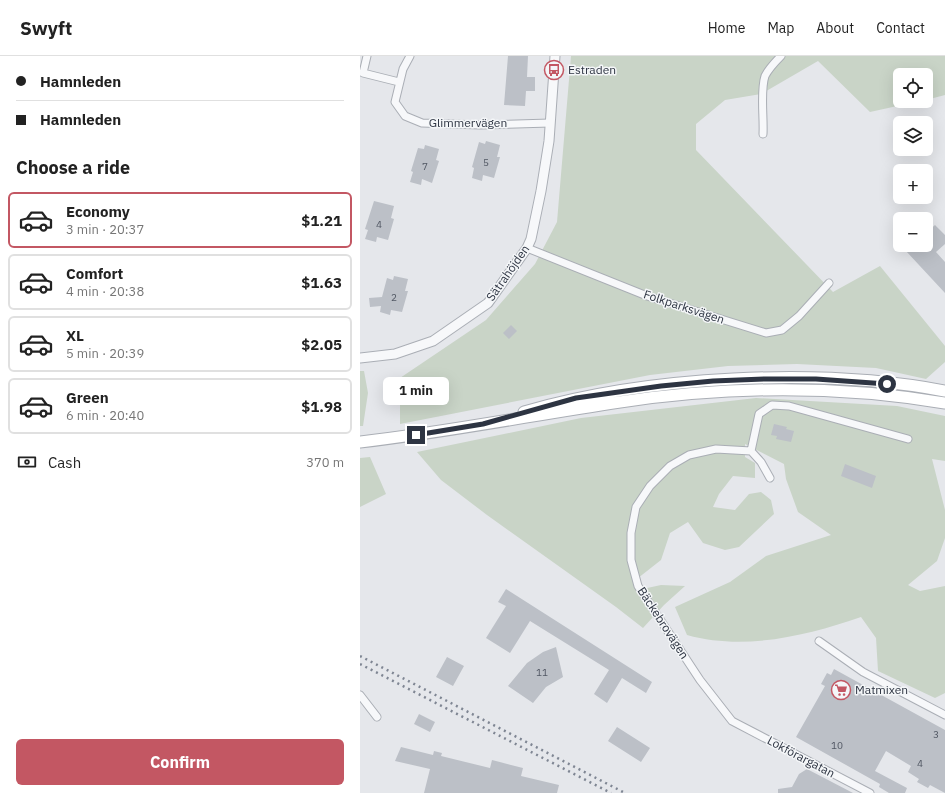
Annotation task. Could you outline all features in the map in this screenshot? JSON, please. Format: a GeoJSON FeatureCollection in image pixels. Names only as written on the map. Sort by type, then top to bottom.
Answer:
{"type":"FeatureCollection","features":[{"type":"Feature","properties":{"kind":"main road"},"geometry":{"type":"LineString","coordinates":[[483,424],[576,398],[633,389],[713,381],[816,379],[900,385],[945,392]]}},
{"type":"Feature","properties":{"kind":"main road"},"geometry":{"type":"LineString","coordinates":[[360,442],[402,437],[621,402],[715,392],[767,390],[833,391],[909,397],[945,403]]}},
{"type":"Feature","properties":{"kind":"street"},"geometry":{"type":"LineString","coordinates":[[367,56],[362,72],[400,82]]}},
{"type":"Feature","properties":{"kind":"street","name":"Glimmervägen"},"geometry":{"type":"LineString","coordinates":[[410,56],[400,82],[396,102],[405,116],[422,123],[480,125],[550,123]]}},
{"type":"Feature","properties":{"kind":"street","name":"Sätrahöjden"},"geometry":{"type":"LineString","coordinates":[[360,358],[395,354],[433,341],[488,303],[527,248],[531,239],[541,191],[550,123],[555,56]]}},
{"type":"Feature","properties":{"kind":"street"},"geometry":{"type":"LineString","coordinates":[[763,134],[763,86],[765,76],[771,66],[781,56]]}},
{"type":"Feature","properties":{"kind":"street","name":"Folkparksvägen"},"geometry":{"type":"LineString","coordinates":[[527,248],[647,296],[766,333],[782,330],[799,316],[829,283]]}},
{"type":"Feature","properties":{"kind":"street"},"geometry":{"type":"LineString","coordinates":[[770,478],[761,462],[751,451],[758,414],[772,405],[789,406],[908,439]]}},
{"type":"Feature","properties":{"kind":"street","name":"Bäckebrovägen"},"geometry":{"type":"LineString","coordinates":[[732,721],[700,680],[638,586],[631,560],[631,533],[636,507],[650,486],[670,466],[689,455],[716,449],[751,451]]}},
{"type":"Feature","properties":{"kind":"street"},"geometry":{"type":"LineString","coordinates":[[819,641],[863,672],[945,715]]}},
{"type":"Feature","properties":{"kind":"street"},"geometry":{"type":"LineString","coordinates":[[360,695],[377,717]]}},
{"type":"Feature","properties":{"kind":"street","name":"Lokförargatan"},"geometry":{"type":"LineString","coordinates":[[732,721],[870,793]]}},
{"type":"Feature","properties":{"kind":"shaded area"},"geometry":{"type":"Polygon","coordinates":[[[571,56],[945,56],[945,95],[933,98],[933,68],[893,68],[893,107],[870,112],[818,61],[761,94],[725,100],[696,124],[696,150],[833,292],[880,266],[945,346],[945,362],[926,379],[876,368],[797,364],[728,366],[650,375],[400,424],[400,378],[486,320],[535,264],[557,222],[571,56]]]}},
{"type":"Feature","properties":{"kind":"shaded area"},"geometry":{"type":"Polygon","coordinates":[[[360,371],[364,371],[368,393],[363,426],[360,426],[360,371]]]}},
{"type":"Feature","properties":{"kind":"shaded area"},"geometry":{"type":"Polygon","coordinates":[[[756,398],[897,406],[945,416],[945,461],[932,459],[945,510],[945,538],[937,561],[908,585],[920,591],[945,586],[945,693],[935,698],[878,671],[876,638],[861,617],[819,630],[775,639],[730,642],[709,640],[687,635],[675,607],[730,582],[766,556],[831,535],[798,512],[786,479],[784,464],[745,444],[745,457],[755,463],[755,478],[733,476],[719,494],[713,507],[735,510],[749,494],[761,492],[771,500],[774,514],[739,547],[725,550],[703,543],[688,522],[670,533],[661,560],[633,582],[638,590],[661,585],[685,586],[664,605],[643,628],[441,480],[417,452],[581,418],[756,398]]]}},
{"type":"Feature","properties":{"kind":"shaded area"},"geometry":{"type":"Polygon","coordinates":[[[370,457],[386,494],[360,507],[360,458],[370,457]]]}},
{"type":"Feature","properties":{"kind":"building"},"geometry":{"type":"Polygon","coordinates":[[[508,56],[528,56],[527,77],[535,77],[535,91],[526,91],[525,106],[504,105],[508,56]]]}},
{"type":"Feature","properties":{"kind":"building"},"geometry":{"type":"Polygon","coordinates":[[[486,141],[500,145],[497,157],[500,157],[494,178],[483,175],[482,181],[472,178],[474,168],[472,167],[479,142],[485,144],[486,141]]]}},
{"type":"Feature","properties":{"kind":"building"},"geometry":{"type":"Polygon","coordinates":[[[425,145],[439,149],[436,160],[439,161],[432,183],[422,179],[421,185],[410,182],[413,172],[411,171],[418,148],[424,149],[425,145]]]}},
{"type":"Feature","properties":{"kind":"building"},"geometry":{"type":"Polygon","coordinates":[[[374,201],[394,206],[391,218],[394,219],[388,240],[377,237],[376,242],[365,239],[368,230],[365,229],[374,201]]]}},
{"type":"Feature","properties":{"kind":"building"},"geometry":{"type":"Polygon","coordinates":[[[935,225],[945,235],[945,244],[936,252],[945,262],[945,293],[907,252],[933,252],[933,227],[935,225]]]}},
{"type":"Feature","properties":{"kind":"building"},"geometry":{"type":"Polygon","coordinates":[[[394,276],[408,279],[405,291],[408,291],[402,312],[391,310],[390,315],[380,312],[381,306],[370,307],[369,298],[382,297],[387,278],[393,280],[394,276]]]}},
{"type":"Feature","properties":{"kind":"building"},"geometry":{"type":"Polygon","coordinates":[[[511,325],[517,331],[509,339],[503,333],[511,325]]]}},
{"type":"Feature","properties":{"kind":"building"},"geometry":{"type":"Polygon","coordinates":[[[774,424],[787,427],[786,429],[794,431],[791,442],[776,439],[777,436],[771,435],[774,424]]]}},
{"type":"Feature","properties":{"kind":"building"},"geometry":{"type":"Polygon","coordinates":[[[845,464],[876,476],[872,488],[841,476],[845,464]]]}},
{"type":"Feature","properties":{"kind":"building"},"geometry":{"type":"Polygon","coordinates":[[[506,589],[652,682],[646,693],[622,678],[607,703],[594,694],[609,670],[530,621],[510,653],[486,638],[506,606],[498,602],[506,589]]]}},
{"type":"Feature","properties":{"kind":"building"},"geometry":{"type":"Polygon","coordinates":[[[556,647],[563,677],[546,687],[533,703],[508,686],[527,663],[543,652],[556,647]]]}},
{"type":"Feature","properties":{"kind":"building"},"geometry":{"type":"Polygon","coordinates":[[[447,657],[464,666],[453,686],[436,677],[447,657]]]}},
{"type":"Feature","properties":{"kind":"building"},"geometry":{"type":"Polygon","coordinates":[[[834,669],[945,730],[945,793],[930,785],[928,788],[917,782],[919,779],[908,772],[911,766],[886,751],[875,771],[907,788],[905,793],[889,793],[879,787],[880,784],[796,737],[825,686],[821,684],[827,673],[831,675],[834,669]]]}},
{"type":"Feature","properties":{"kind":"building"},"geometry":{"type":"Polygon","coordinates":[[[419,714],[435,722],[430,732],[414,724],[419,714]]]}},
{"type":"Feature","properties":{"kind":"building"},"geometry":{"type":"Polygon","coordinates":[[[617,727],[650,748],[641,762],[608,741],[617,727]]]}},
{"type":"Feature","properties":{"kind":"building"},"geometry":{"type":"Polygon","coordinates":[[[401,747],[433,755],[434,751],[442,753],[441,756],[490,768],[492,760],[523,768],[521,776],[559,785],[557,793],[424,793],[430,769],[395,761],[401,747]]]}},
{"type":"Feature","properties":{"kind":"building"},"geometry":{"type":"Polygon","coordinates":[[[807,769],[853,793],[778,793],[778,789],[792,787],[799,774],[807,769]]]}},
{"type":"Feature","properties":{"kind":"railway"},"geometry":{"type":"LineString","coordinates":[[360,656],[625,793]]}},
{"type":"Feature","properties":{"kind":"railway"},"geometry":{"type":"LineString","coordinates":[[360,664],[611,793]]}},
{"type":"Feature","properties":{"kind":"place","name":"Estraden"},"geometry":{"type":"Point","coordinates":[554,70]}},
{"type":"Feature","properties":{"kind":"place","name":"Matmixen"},"geometry":{"type":"Point","coordinates":[841,690]}},
{"type":"Feature","properties":{"kind":"route"},"geometry":{"type":"LineString","coordinates":[[416,435],[483,424],[546,405],[576,398],[661,386],[713,381],[765,379],[816,379],[887,384]]}}]}
